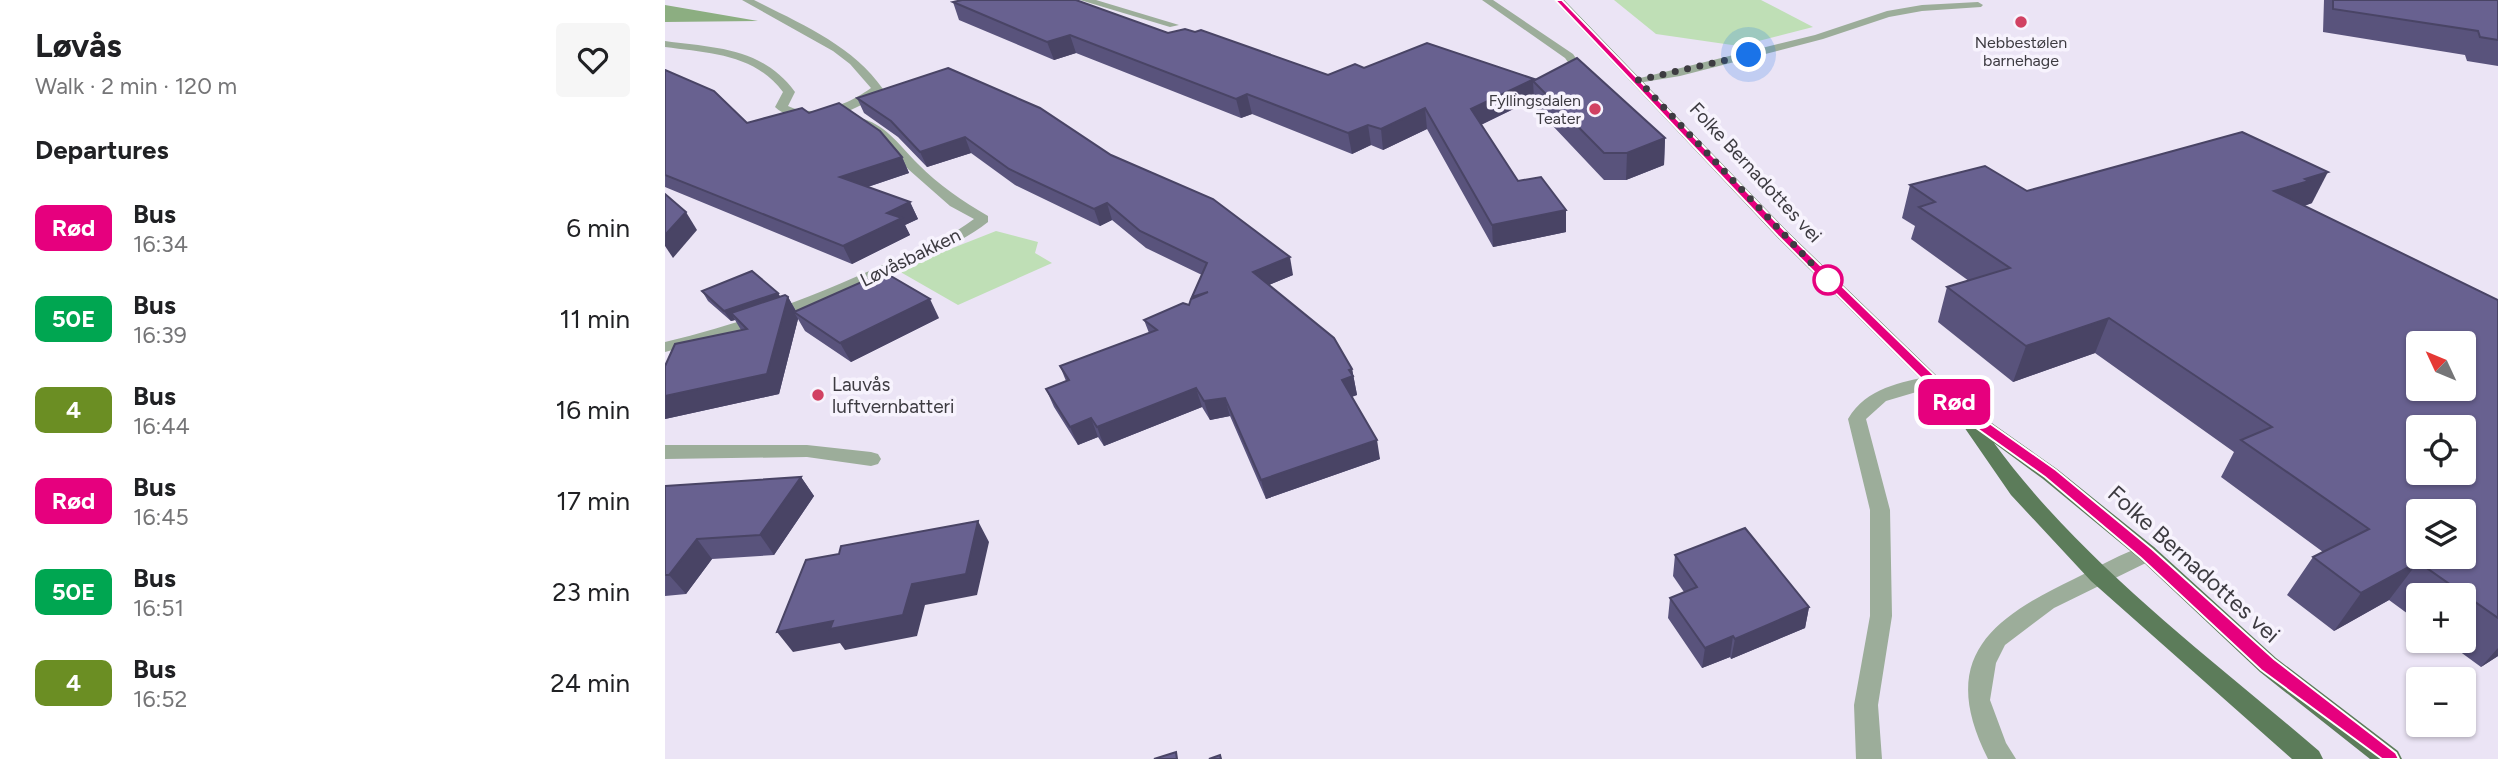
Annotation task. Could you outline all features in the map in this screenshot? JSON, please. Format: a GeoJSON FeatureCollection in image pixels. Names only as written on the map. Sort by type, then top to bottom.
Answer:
{"type":"FeatureCollection","features":[{"type":"Feature","properties":{"kind":"main road","name":"Folke Bernadottes vei"},"geometry":{"type":"LineString","coordinates":[[1559,0],[1782,234],[1963,411],[2018,490],[2099,575],[2310,759]]}},
{"type":"Feature","properties":{"kind":"main road","name":"Folke Bernadottes vei"},"geometry":{"type":"LineString","coordinates":[[1963,411],[2050,474],[2147,554],[2268,665],[2389,759]]}},
{"type":"Feature","properties":{"kind":"street"},"geometry":{"type":"LineString","coordinates":[[665,44],[753,59],[784,83],[789,92],[781,107],[786,111],[820,112],[845,109],[877,89],[869,75],[803,30],[747,0]]}},
{"type":"Feature","properties":{"kind":"street"},"geometry":{"type":"LineString","coordinates":[[1085,0],[1174,25]]}},
{"type":"Feature","properties":{"kind":"street"},"geometry":{"type":"LineString","coordinates":[[1487,0],[1569,56],[1577,67]]}},
{"type":"Feature","properties":{"kind":"street"},"geometry":{"type":"LineString","coordinates":[[1638,80],[1680,73],[1819,37],[1887,14],[1978,5]]}},
{"type":"Feature","properties":{"kind":"street","name":"Løvåsbakken"},"geometry":{"type":"LineString","coordinates":[[665,347],[751,325],[807,304],[927,251],[983,219],[955,203],[913,166],[893,142],[845,109]]}},
{"type":"Feature","properties":{"kind":"street"},"geometry":{"type":"LineString","coordinates":[[1869,759],[1866,705],[1881,616],[1880,510],[1857,419],[1863,406],[1887,393],[1934,381]]}},
{"type":"Feature","properties":{"kind":"street"},"geometry":{"type":"LineString","coordinates":[[665,452],[807,451],[871,459]]}},
{"type":"Feature","properties":{"kind":"street"},"geometry":{"type":"LineString","coordinates":[[2003,759],[1996,750],[1977,700],[1984,662],[1997,638],[2046,602],[2147,554]]}},
{"type":"Feature","properties":{"kind":"green space"},"geometry":{"type":"Polygon","coordinates":[[[1614,0],[1761,0],[1813,27],[1739,46],[1656,34],[1614,0]]]}},
{"type":"Feature","properties":{"kind":"green space"},"geometry":{"type":"Polygon","coordinates":[[[665,5],[758,21],[665,22],[665,5]]]}},
{"type":"Feature","properties":{"kind":"green space"},"geometry":{"type":"Polygon","coordinates":[[[996,231],[1038,242],[1035,253],[1052,263],[958,305],[897,270],[996,231]]]}},
{"type":"Feature","properties":{"kind":"building"},"geometry":{"type":"Polygon","coordinates":[[[1076,0],[1168,33],[1185,29],[1195,32],[1201,30],[1328,75],[1355,64],[1364,68],[1427,43],[1534,79],[1471,109],[1518,181],[1541,177],[1566,210],[1492,225],[1425,108],[1381,129],[1368,125],[1348,133],[1247,94],[1236,99],[1070,35],[1047,42],[953,2],[1076,0]]]}},
{"type":"Feature","properties":{"kind":"building"},"geometry":{"type":"Polygon","coordinates":[[[2333,0],[2498,0],[2498,40],[2480,37],[2478,31],[2333,9],[2333,0]]]}},
{"type":"Feature","properties":{"kind":"building"},"geometry":{"type":"Polygon","coordinates":[[[1577,58],[1665,138],[1627,153],[1604,153],[1533,81],[1577,58]]]}},
{"type":"Feature","properties":{"kind":"building"},"geometry":{"type":"Polygon","coordinates":[[[948,68],[1040,108],[1111,155],[1213,199],[1290,257],[1253,272],[1334,338],[1352,369],[1349,370],[1353,376],[1342,380],[1377,440],[1261,480],[1225,398],[1204,401],[1196,388],[1097,427],[1091,418],[1070,427],[1046,389],[1069,380],[1060,366],[1157,330],[1144,320],[1183,303],[1189,305],[1191,299],[1208,292],[1192,297],[1207,263],[1140,231],[1107,203],[1094,209],[1009,169],[965,137],[920,152],[891,121],[857,98],[948,68]]]}},
{"type":"Feature","properties":{"kind":"building"},"geometry":{"type":"Polygon","coordinates":[[[665,70],[714,91],[747,123],[802,108],[809,113],[839,103],[880,131],[902,157],[840,177],[910,202],[887,213],[902,218],[843,246],[665,175],[665,70]]]}},
{"type":"Feature","properties":{"kind":"building"},"geometry":{"type":"Polygon","coordinates":[[[2242,132],[2328,172],[2305,179],[2309,181],[2274,191],[2498,300],[2498,618],[2476,603],[2476,583],[2448,583],[2428,569],[2476,569],[2476,499],[2406,499],[2406,569],[2361,593],[2313,557],[2369,529],[2241,440],[2272,427],[2109,318],[2026,346],[1947,287],[2010,268],[1919,207],[1935,202],[1910,185],[1985,166],[2027,191],[2242,132]]]}},
{"type":"Feature","properties":{"kind":"building"},"geometry":{"type":"Polygon","coordinates":[[[665,194],[686,212],[665,235],[665,194]]]}},
{"type":"Feature","properties":{"kind":"building"},"geometry":{"type":"Polygon","coordinates":[[[752,271],[778,293],[724,311],[702,291],[752,271]]]}},
{"type":"Feature","properties":{"kind":"building"},"geometry":{"type":"Polygon","coordinates":[[[884,272],[930,299],[840,343],[794,312],[884,272]]]}},
{"type":"Feature","properties":{"kind":"building"},"geometry":{"type":"Polygon","coordinates":[[[785,295],[788,297],[767,374],[665,396],[665,366],[675,344],[747,329],[731,313],[785,295]]]}},
{"type":"Feature","properties":{"kind":"building"},"geometry":{"type":"Polygon","coordinates":[[[801,477],[760,535],[697,539],[669,575],[665,575],[665,486],[801,477]]]}},
{"type":"Feature","properties":{"kind":"building"},"geometry":{"type":"Polygon","coordinates":[[[978,521],[966,574],[912,584],[903,615],[830,629],[833,621],[777,632],[806,560],[839,554],[841,546],[978,521]]]}},
{"type":"Feature","properties":{"kind":"building"},"geometry":{"type":"Polygon","coordinates":[[[1745,528],[1809,607],[1735,639],[1733,636],[1705,648],[1670,598],[1697,587],[1675,555],[1745,528]]]}},
{"type":"Feature","properties":{"kind":"building"},"geometry":{"type":"Polygon","coordinates":[[[1176,752],[1177,759],[1154,759],[1176,752]]]}},
{"type":"Feature","properties":{"kind":"bus line","name":"Rød"},"geometry":{"type":"LineString","coordinates":[[1559,0],[1782,234],[1963,411],[2050,474],[2147,554],[2268,665],[2389,759]]}},
{"type":"Feature","properties":{"kind":"place","name":"Nebbestølen barnehage"},"geometry":{"type":"Point","coordinates":[2021,22]}},
{"type":"Feature","properties":{"kind":"place","name":"Fyllingsdalen Teater"},"geometry":{"type":"Point","coordinates":[1595,109]}},
{"type":"Feature","properties":{"kind":"place","name":"Lauvås luftvernbatteri"},"geometry":{"type":"Point","coordinates":[818,395]}},
{"type":"Feature","properties":{"kind":"route"},"geometry":{"type":"LineString","coordinates":[[1749,55],[1680,73],[1638,80],[1833,286],[1828,280]]}}]}
